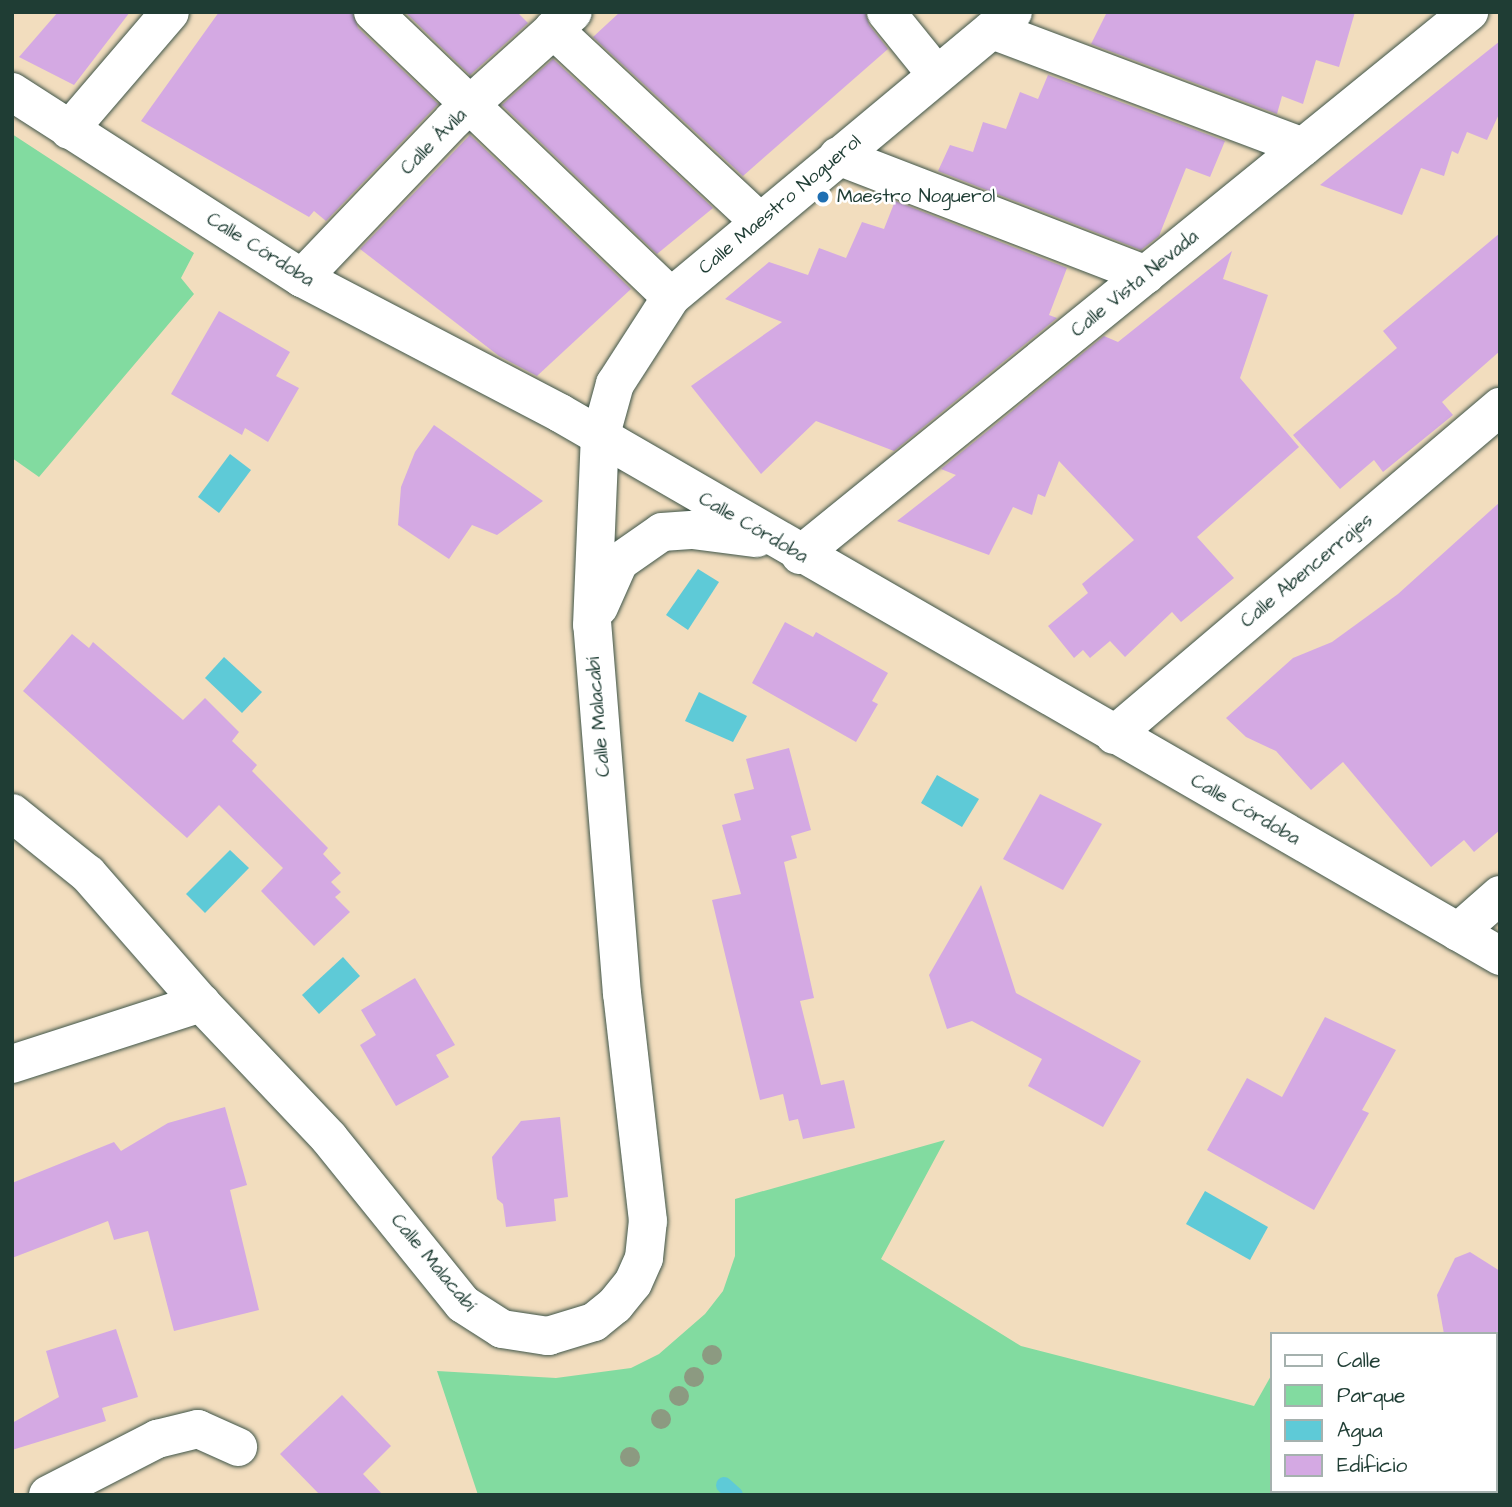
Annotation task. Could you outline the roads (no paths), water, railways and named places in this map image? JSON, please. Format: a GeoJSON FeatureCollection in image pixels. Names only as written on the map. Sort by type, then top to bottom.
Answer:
{"type":"FeatureCollection","features":[{"type":"Feature","properties":{"kind":"street"},"geometry":{"type":"LineString","coordinates":[[373,12],[468,107],[671,297]]}},
{"type":"Feature","properties":{"kind":"street"},"geometry":{"type":"LineString","coordinates":[[886,12],[936,74]]}},
{"type":"Feature","properties":{"kind":"street","name":"Calle Vista Nevada"},"geometry":{"type":"LineString","coordinates":[[787,548],[1146,275],[1303,147],[1458,14]]}},
{"type":"Feature","properties":{"kind":"street"},"geometry":{"type":"LineString","coordinates":[[69,130],[162,15]]}},
{"type":"Feature","properties":{"kind":"street"},"geometry":{"type":"LineString","coordinates":[[563,20],[759,221]]}},
{"type":"Feature","properties":{"kind":"street","name":"Calle Ávila"},"geometry":{"type":"LineString","coordinates":[[302,278],[468,107],[563,20]]}},
{"type":"Feature","properties":{"kind":"street"},"geometry":{"type":"LineString","coordinates":[[1002,21],[1303,147]]}},
{"type":"Feature","properties":{"kind":"street","name":"Calle Maestro Noguerol"},"geometry":{"type":"LineString","coordinates":[[600,438],[615,384],[671,297],[1002,21]]}},
{"type":"Feature","properties":{"kind":"street","name":"Calle Córdoba"},"geometry":{"type":"LineString","coordinates":[[12,92],[302,278],[560,413],[787,548],[1500,956]]}},
{"type":"Feature","properties":{"kind":"street"},"geometry":{"type":"LineString","coordinates":[[838,156],[1146,275]]}},
{"type":"Feature","properties":{"kind":"street","name":"Calle Abencerrajes"},"geometry":{"type":"LineString","coordinates":[[1114,735],[1500,407]]}},
{"type":"Feature","properties":{"kind":"street","name":"Calle Malacabí"},"geometry":{"type":"LineString","coordinates":[[12,813],[88,874],[201,1003],[329,1138],[463,1304],[502,1329],[548,1336],[594,1322],[615,1305],[633,1283],[644,1258],[648,1221],[622,994],[592,625],[600,438]]}},
{"type":"Feature","properties":{"kind":"street","name":"Calle Malacabí"},"geometry":{"type":"LineString","coordinates":[[592,625],[619,562],[662,532],[694,530],[787,548]]}},
{"type":"Feature","properties":{"kind":"street"},"geometry":{"type":"LineString","coordinates":[[1458,932],[1500,895]]}},
{"type":"Feature","properties":{"kind":"street"},"geometry":{"type":"LineString","coordinates":[[12,1064],[201,1003]]}},
{"type":"Feature","properties":{"kind":"street"},"geometry":{"type":"LineString","coordinates":[[48,1495],[157,1439],[198,1429],[239,1447]]}},
{"type":"Feature","properties":{"kind":"water"},"geometry":{"type":"Polygon","coordinates":[[[230,454],[251,470],[219,513],[198,497],[230,454]]]}},
{"type":"Feature","properties":{"kind":"water"},"geometry":{"type":"Polygon","coordinates":[[[698,569],[719,582],[688,630],[666,615],[698,569]]]}},
{"type":"Feature","properties":{"kind":"water"},"geometry":{"type":"Polygon","coordinates":[[[224,657],[262,692],[242,713],[205,678],[224,657]]]}},
{"type":"Feature","properties":{"kind":"water"},"geometry":{"type":"Polygon","coordinates":[[[699,692],[747,716],[733,742],[685,721],[699,692]]]}},
{"type":"Feature","properties":{"kind":"water"},"geometry":{"type":"Polygon","coordinates":[[[937,775],[979,799],[962,827],[921,803],[937,775]]]}},
{"type":"Feature","properties":{"kind":"water"},"geometry":{"type":"Polygon","coordinates":[[[230,850],[249,868],[205,913],[186,894],[230,850]]]}},
{"type":"Feature","properties":{"kind":"water"},"geometry":{"type":"Polygon","coordinates":[[[343,957],[360,976],[319,1014],[302,995],[343,957]]]}},
{"type":"Feature","properties":{"kind":"water"},"geometry":{"type":"Polygon","coordinates":[[[1205,1191],[1268,1227],[1250,1260],[1186,1224],[1205,1191]]]}},
{"type":"Feature","properties":{"kind":"waterway"},"geometry":{"type":"LineString","coordinates":[[724,1485],[735,1495]]}},
{"type":"Feature","properties":{"kind":"place","name":"Maestro Noguerol"},"geometry":{"type":"Point","coordinates":[823,197]}}]}
